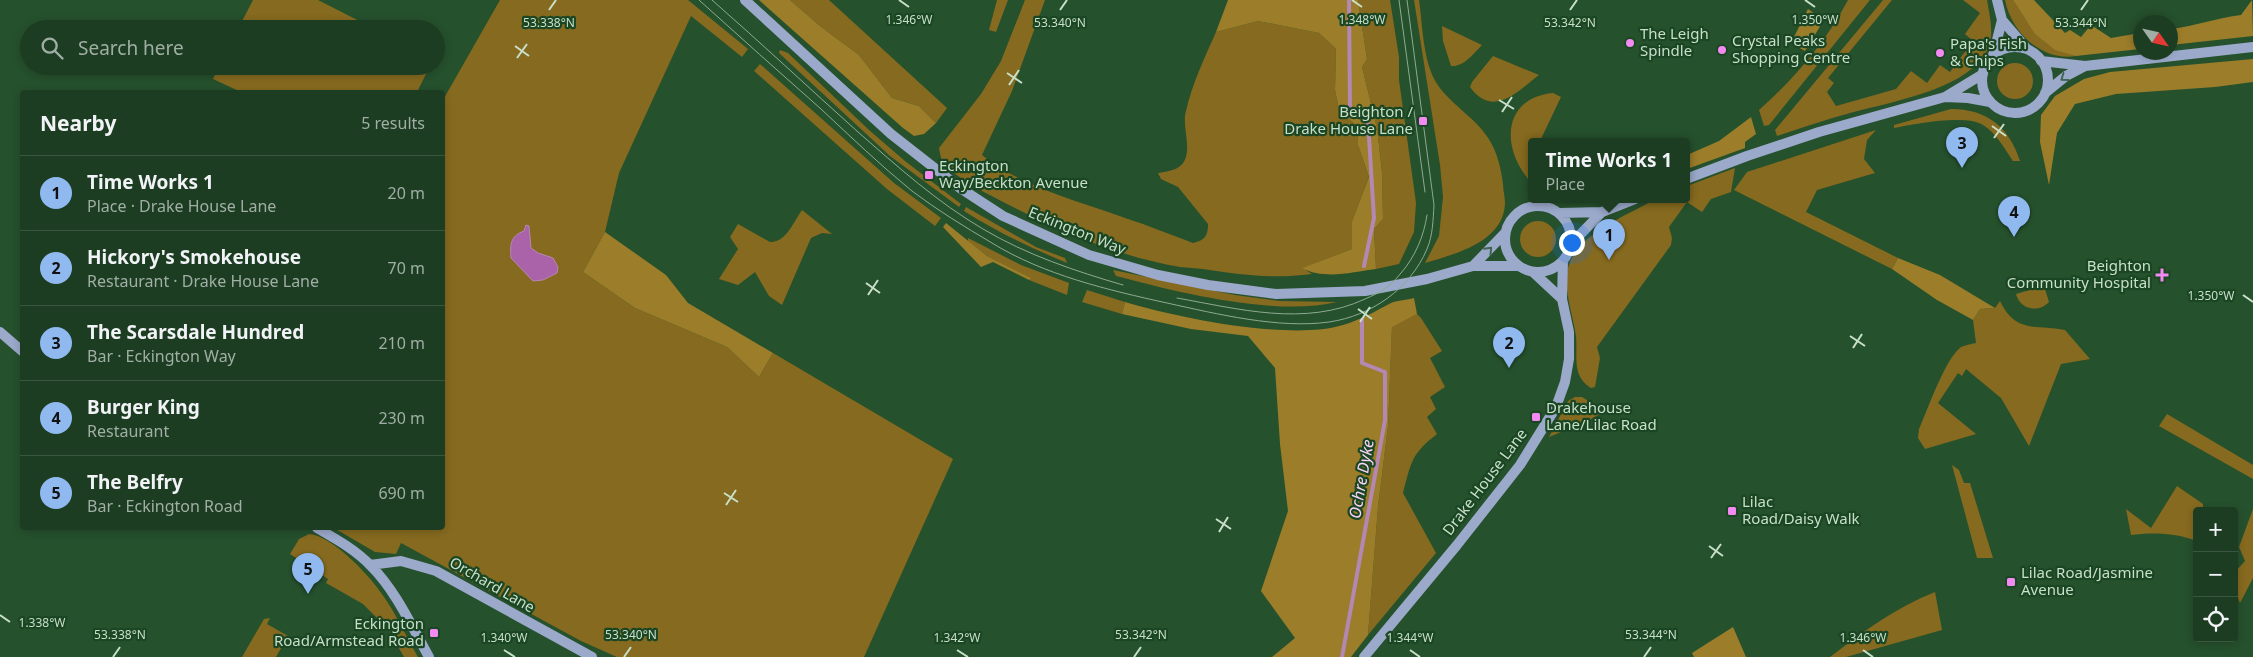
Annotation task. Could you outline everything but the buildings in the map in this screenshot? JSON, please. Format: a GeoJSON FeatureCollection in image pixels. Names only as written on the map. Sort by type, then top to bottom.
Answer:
{"type":"FeatureCollection","features":[{"type":"Feature","properties":{"kind":"main road","name":"Eckington Way"},"geometry":{"type":"LineString","coordinates":[[745,0],[891,134],[960,188],[1003,216],[1090,256],[1123,267],[1208,286],[1276,294],[1365,291],[1427,279],[1473,266],[1519,266]]}},
{"type":"Feature","properties":{"kind":"main road"},"geometry":{"type":"LineString","coordinates":[[1997,0],[2002,20],[2028,50],[2041,61],[2046,70],[2048,80],[2045,93]]}},
{"type":"Feature","properties":{"kind":"main road"},"geometry":{"type":"LineString","coordinates":[[1690,177],[1819,132],[1945,97],[1982,74],[1993,56],[2002,20]]}},
{"type":"Feature","properties":{"kind":"main road"},"geometry":{"type":"LineString","coordinates":[[2041,61],[2085,66],[2253,47]]}},
{"type":"Feature","properties":{"kind":"main road"},"geometry":{"type":"LineString","coordinates":[[1993,56],[2010,48],[2028,50]]}},
{"type":"Feature","properties":{"kind":"main road"},"geometry":{"type":"LineString","coordinates":[[1945,97],[1968,98],[1990,102],[2004,111],[2021,112],[2036,105],[2045,93],[2066,76],[2085,66]]}},
{"type":"Feature","properties":{"kind":"main road"},"geometry":{"type":"LineString","coordinates":[[1982,74],[1982,84],[1990,102]]}},
{"type":"Feature","properties":{"kind":"main road"},"geometry":{"type":"LineString","coordinates":[[1473,266],[1505,233],[1512,218],[1526,208],[1544,206],[1560,213],[1602,212],[1626,203]]}},
{"type":"Feature","properties":{"kind":"main road"},"geometry":{"type":"LineString","coordinates":[[1533,272],[1549,270],[1563,261],[1571,244],[1602,212]]}},
{"type":"Feature","properties":{"kind":"main road"},"geometry":{"type":"LineString","coordinates":[[1560,213],[1567,222],[1571,233],[1571,244]]}},
{"type":"Feature","properties":{"kind":"main road"},"geometry":{"type":"LineString","coordinates":[[1505,233],[1507,252],[1519,266],[1533,272],[1562,299]]}},
{"type":"Feature","properties":{"kind":"main road","name":"Drake House Lane"},"geometry":{"type":"LineString","coordinates":[[1364,657],[1520,465],[1556,408],[1565,382],[1569,359],[1569,332],[1562,299],[1563,261]]}},
{"type":"Feature","properties":{"kind":"main road"},"geometry":{"type":"LineString","coordinates":[[0,332],[20,349]]}},
{"type":"Feature","properties":{"kind":"main road"},"geometry":{"type":"LineString","coordinates":[[321,530],[345,544],[370,565],[385,582],[429,657]]}},
{"type":"Feature","properties":{"kind":"main road","name":"Orchard Lane"},"geometry":{"type":"LineString","coordinates":[[370,565],[401,561],[436,571],[592,657]]}},
{"type":"Feature","properties":{"kind":"shaded area"},"geometry":{"type":"Polygon","coordinates":[[[253,0],[318,0],[357,20],[243,20],[253,0]]]}},
{"type":"Feature","properties":{"kind":"shaded area"},"geometry":{"type":"Polygon","coordinates":[[[500,0],[688,0],[748,49],[742,57],[691,16],[619,173],[605,232],[583,272],[635,308],[727,347],[759,377],[773,353],[953,459],[864,657],[617,657],[581,641],[401,543],[396,554],[375,552],[337,530],[445,530],[445,96],[500,0]]]}},
{"type":"Feature","properties":{"kind":"shaded area"},"geometry":{"type":"Polygon","coordinates":[[[759,0],[790,0],[820,26],[859,55],[892,98],[919,106],[936,123],[924,134],[914,136],[759,0]]]}},
{"type":"Feature","properties":{"kind":"shaded area"},"geometry":{"type":"Polygon","coordinates":[[[790,0],[829,0],[947,108],[936,123],[919,106],[892,98],[859,55],[820,26],[790,0]]]}},
{"type":"Feature","properties":{"kind":"shaded area"},"geometry":{"type":"Polygon","coordinates":[[[997,0],[1008,0],[996,32],[989,30],[997,0]]]}},
{"type":"Feature","properties":{"kind":"shaded area"},"geometry":{"type":"Polygon","coordinates":[[[1025,0],[1045,0],[1012,91],[982,155],[1015,176],[1052,193],[1193,243],[1205,237],[1208,224],[1178,187],[1161,179],[1158,173],[1179,167],[1186,157],[1186,111],[1195,81],[1216,32],[1258,21],[1319,33],[1336,49],[1335,90],[1339,110],[1358,127],[1358,145],[1369,177],[1352,221],[1352,249],[1303,268],[1312,274],[1258,276],[1158,263],[1115,251],[1073,235],[985,192],[950,170],[942,163],[939,148],[981,94],[1001,61],[1025,0]]]}},
{"type":"Feature","properties":{"kind":"shaded area"},"geometry":{"type":"Polygon","coordinates":[[[1228,0],[1358,0],[1367,59],[1362,67],[1377,128],[1382,172],[1383,219],[1374,229],[1376,269],[1320,274],[1302,268],[1352,249],[1352,221],[1369,177],[1358,145],[1358,127],[1339,110],[1335,90],[1336,49],[1319,33],[1258,21],[1216,32],[1228,0]]]}},
{"type":"Feature","properties":{"kind":"shaded area"},"geometry":{"type":"Polygon","coordinates":[[[1358,0],[1390,0],[1399,57],[1399,80],[1416,203],[1414,232],[1399,264],[1376,269],[1374,229],[1383,219],[1382,172],[1377,128],[1362,67],[1367,59],[1358,0]]]}},
{"type":"Feature","properties":{"kind":"shaded area"},"geometry":{"type":"Polygon","coordinates":[[[1414,0],[1419,0],[1424,46],[1428,64],[1435,81],[1448,97],[1477,124],[1491,143],[1497,156],[1505,201],[1503,216],[1496,228],[1487,237],[1463,250],[1425,263],[1439,236],[1443,197],[1440,165],[1414,0]]]}},
{"type":"Feature","properties":{"kind":"shaded area"},"geometry":{"type":"Polygon","coordinates":[[[1848,0],[1870,0],[1769,125],[1764,126],[1759,110],[1808,59],[1829,31],[1848,0]]]}},
{"type":"Feature","properties":{"kind":"shaded area"},"geometry":{"type":"Polygon","coordinates":[[[1883,0],[1892,0],[1828,78],[1834,83],[1827,92],[1836,106],[1896,89],[1911,71],[1927,83],[1940,65],[1950,72],[1973,41],[1965,34],[1980,13],[1963,0],[1987,0],[1991,21],[1991,36],[1988,49],[1973,68],[1941,87],[1923,94],[1841,116],[1777,136],[1775,130],[1883,0]]]}},
{"type":"Feature","properties":{"kind":"shaded area"},"geometry":{"type":"Polygon","coordinates":[[[2005,0],[2013,0],[2031,27],[2047,44],[2057,50],[2076,56],[2063,57],[2051,54],[2030,42],[2014,23],[2008,12],[2005,0]]]}},
{"type":"Feature","properties":{"kind":"shaded area"},"geometry":{"type":"Polygon","coordinates":[[[2013,0],[2034,0],[2065,33],[2070,30],[2081,37],[2091,25],[2111,38],[2133,34],[2133,50],[2076,56],[2055,50],[2035,34],[2013,0]]]}},
{"type":"Feature","properties":{"kind":"shaded area"},"geometry":{"type":"Polygon","coordinates":[[[2252,0],[2253,36],[2178,44],[2178,28],[2241,15],[2252,0]]]}},
{"type":"Feature","properties":{"kind":"shaded area"},"geometry":{"type":"Polygon","coordinates":[[[1808,9],[1824,20],[1805,51],[1791,43],[1808,9]]]}},
{"type":"Feature","properties":{"kind":"shaded area"},"geometry":{"type":"Polygon","coordinates":[[[1442,26],[1482,45],[1464,62],[1451,66],[1443,41],[1442,26]]]}},
{"type":"Feature","properties":{"kind":"shaded area"},"geometry":{"type":"Polygon","coordinates":[[[780,50],[788,53],[869,130],[905,161],[961,204],[959,207],[890,156],[779,53],[780,50]]]}},
{"type":"Feature","properties":{"kind":"shaded area"},"geometry":{"type":"Polygon","coordinates":[[[1493,56],[1539,75],[1505,99],[1488,101],[1479,96],[1470,87],[1493,56]]]}},
{"type":"Feature","properties":{"kind":"shaded area"},"geometry":{"type":"Polygon","coordinates":[[[2253,59],[2253,82],[2215,87],[2116,94],[2075,104],[2057,133],[2049,185],[2040,142],[2041,115],[2055,96],[2084,79],[2110,72],[2253,59]]]}},
{"type":"Feature","properties":{"kind":"shaded area"},"geometry":{"type":"Polygon","coordinates":[[[2015,63],[2028,68],[2033,81],[2028,94],[2015,99],[2002,94],[1997,81],[2002,68],[2015,63]]]}},
{"type":"Feature","properties":{"kind":"shaded area"},"geometry":{"type":"Polygon","coordinates":[[[760,64],[894,183],[941,218],[935,226],[887,189],[754,71],[760,64]]]}},
{"type":"Feature","properties":{"kind":"shaded area"},"geometry":{"type":"Polygon","coordinates":[[[215,75],[426,75],[418,90],[237,90],[213,79],[215,75]]]}},
{"type":"Feature","properties":{"kind":"shaded area"},"geometry":{"type":"Polygon","coordinates":[[[1553,93],[1561,97],[1541,138],[1528,138],[1528,178],[1514,155],[1511,127],[1515,115],[1523,105],[1536,97],[1553,93]]]}},
{"type":"Feature","properties":{"kind":"shaded area"},"geometry":{"type":"Polygon","coordinates":[[[1951,109],[1975,112],[1995,122],[2010,139],[2020,161],[2013,161],[1992,133],[1983,125],[1975,122],[1953,120],[1894,128],[1894,125],[1951,109]]]}},
{"type":"Feature","properties":{"kind":"shaded area"},"geometry":{"type":"Polygon","coordinates":[[[1751,117],[1756,134],[1745,142],[1745,148],[1690,168],[1690,154],[1719,141],[1751,117]]]}},
{"type":"Feature","properties":{"kind":"shaded area"},"geometry":{"type":"Polygon","coordinates":[[[1876,130],[1867,140],[1864,159],[1875,173],[1817,190],[1806,212],[1898,258],[1892,269],[1734,190],[1747,172],[1876,130]]]}},
{"type":"Feature","properties":{"kind":"shaded area"},"geometry":{"type":"Polygon","coordinates":[[[1735,168],[1731,192],[1711,199],[1702,212],[1688,203],[1690,185],[1735,168]]]}},
{"type":"Feature","properties":{"kind":"shaded area"},"geometry":{"type":"Polygon","coordinates":[[[1649,203],[1686,203],[1669,227],[1672,238],[1671,245],[1597,347],[1600,358],[1595,387],[1591,388],[1580,377],[1578,371],[1576,336],[1567,285],[1568,268],[1572,257],[1587,239],[1618,219],[1649,203]]]}},
{"type":"Feature","properties":{"kind":"shaded area"},"geometry":{"type":"Polygon","coordinates":[[[966,207],[1036,247],[1065,258],[1067,263],[989,226],[964,211],[966,207]]]}},
{"type":"Feature","properties":{"kind":"shaded area"},"geometry":{"type":"Polygon","coordinates":[[[802,210],[832,234],[822,233],[811,238],[782,305],[769,296],[755,272],[738,285],[719,279],[738,249],[730,237],[738,224],[770,242],[776,241],[785,235],[802,210]]]}},
{"type":"Feature","properties":{"kind":"shaded area"},"geometry":{"type":"Polygon","coordinates":[[[1538,221],[1545,222],[1551,226],[1555,232],[1555,246],[1551,252],[1545,256],[1538,257],[1531,256],[1525,252],[1521,246],[1520,239],[1521,232],[1525,226],[1531,222],[1538,221]]]}},
{"type":"Feature","properties":{"kind":"shaded area"},"geometry":{"type":"Polygon","coordinates":[[[946,223],[987,256],[1031,278],[1029,280],[993,262],[981,267],[943,227],[946,223]]]}},
{"type":"Feature","properties":{"kind":"shaded area"},"geometry":{"type":"Polygon","coordinates":[[[526,225],[529,226],[531,248],[538,253],[553,258],[558,267],[557,273],[543,280],[533,281],[511,258],[513,238],[524,231],[526,225]]]}},
{"type":"Feature","properties":{"kind":"shaded area"},"geometry":{"type":"Polygon","coordinates":[[[605,232],[666,275],[688,303],[773,353],[759,377],[727,347],[635,308],[583,272],[605,232]]]}},
{"type":"Feature","properties":{"kind":"shaded area"},"geometry":{"type":"Polygon","coordinates":[[[968,238],[1021,265],[1069,283],[1067,295],[1029,280],[1030,278],[987,256],[968,241],[968,238]]]}},
{"type":"Feature","properties":{"kind":"shaded area"},"geometry":{"type":"Polygon","coordinates":[[[1898,258],[1940,275],[1995,308],[1980,309],[1973,320],[1937,300],[1892,269],[1898,258]]]}},
{"type":"Feature","properties":{"kind":"shaded area"},"geometry":{"type":"Polygon","coordinates":[[[1113,270],[1235,295],[1280,301],[1337,302],[1312,306],[1285,307],[1226,301],[1116,276],[1113,270]]]}},
{"type":"Feature","properties":{"kind":"shaded area"},"geometry":{"type":"Polygon","coordinates":[[[2044,286],[2049,302],[2035,309],[2021,304],[2016,294],[2044,286]]]}},
{"type":"Feature","properties":{"kind":"shaded area"},"geometry":{"type":"Polygon","coordinates":[[[1087,290],[1125,302],[1122,314],[1082,302],[1087,290]]]}},
{"type":"Feature","properties":{"kind":"shaded area"},"geometry":{"type":"Polygon","coordinates":[[[1414,298],[1417,314],[1392,327],[1388,426],[1378,507],[1368,635],[1351,657],[1272,657],[1295,638],[1261,591],[1288,511],[1280,444],[1275,368],[1248,336],[1191,329],[1122,314],[1125,302],[1174,315],[1234,326],[1294,330],[1321,329],[1343,325],[1362,318],[1391,303],[1414,298]]]}},
{"type":"Feature","properties":{"kind":"shaded area"},"geometry":{"type":"Polygon","coordinates":[[[2000,301],[2013,319],[2020,323],[2027,326],[2065,330],[2090,359],[2061,364],[2029,446],[2001,398],[1966,369],[1962,376],[1958,373],[1938,403],[1976,434],[1925,449],[1918,438],[1919,429],[1943,373],[1955,353],[1961,347],[1976,343],[1973,320],[1980,309],[1995,308],[2000,301]]]}},
{"type":"Feature","properties":{"kind":"shaded area"},"geometry":{"type":"Polygon","coordinates":[[[1417,314],[1442,351],[1430,358],[1445,387],[1430,397],[1436,409],[1427,417],[1437,434],[1422,447],[1413,460],[1403,493],[1436,553],[1368,635],[1378,507],[1388,426],[1392,326],[1417,314]]]}},
{"type":"Feature","properties":{"kind":"shaded area"},"geometry":{"type":"Polygon","coordinates":[[[1575,397],[1582,397],[1605,411],[1588,421],[1549,437],[1568,401],[1575,397]]]}},
{"type":"Feature","properties":{"kind":"shaded area"},"geometry":{"type":"Polygon","coordinates":[[[2167,414],[2253,465],[2253,479],[2159,426],[2167,414]]]}},
{"type":"Feature","properties":{"kind":"shaded area"},"geometry":{"type":"Polygon","coordinates":[[[1952,465],[1959,470],[1964,483],[1970,483],[1993,558],[1977,558],[1952,465]]]}},
{"type":"Feature","properties":{"kind":"shaded area"},"geometry":{"type":"Polygon","coordinates":[[[2177,486],[2203,504],[2203,507],[2193,507],[2193,540],[2164,534],[2131,535],[2126,509],[2151,528],[2177,486]]]}},
{"type":"Feature","properties":{"kind":"shaded area"},"geometry":{"type":"Polygon","coordinates":[[[2253,509],[2253,578],[2240,603],[2238,598],[2238,569],[2245,561],[2239,547],[2253,509]]]}},
{"type":"Feature","properties":{"kind":"shaded area"},"geometry":{"type":"Polygon","coordinates":[[[309,534],[330,542],[363,570],[380,591],[418,657],[404,657],[388,629],[363,604],[326,583],[328,579],[290,554],[299,539],[309,534]]]}},
{"type":"Feature","properties":{"kind":"shaded area"},"geometry":{"type":"Polygon","coordinates":[[[1935,592],[1942,630],[1846,657],[1830,657],[1893,613],[1935,592]]]}},
{"type":"Feature","properties":{"kind":"shaded area"},"geometry":{"type":"Polygon","coordinates":[[[270,618],[267,624],[288,636],[276,657],[242,657],[264,619],[270,618]]]}},
{"type":"Feature","properties":{"kind":"shaded area"},"geometry":{"type":"Polygon","coordinates":[[[1733,627],[1746,657],[1694,657],[1692,653],[1733,627]]]}},
{"type":"Feature","properties":{"kind":"waterway","name":"Ochre Dyke"},"geometry":{"type":"LineString","coordinates":[[1349,0],[1350,109],[1368,121],[1374,218],[1364,266]]}},
{"type":"Feature","properties":{"kind":"waterway","name":"Ochre Dyke"},"geometry":{"type":"LineString","coordinates":[[1342,657],[1385,420],[1385,372],[1362,363],[1362,320]]}},
{"type":"Feature","properties":{"kind":"tram line"},"geometry":{"type":"LineString","coordinates":[[699,0],[912,191],[951,218],[1012,254],[1055,273],[1099,287],[1206,312],[1290,324],[1310,324],[1345,319],[1374,307],[1400,288],[1420,263],[1429,244],[1434,205],[1407,0]]}},
{"type":"Feature","properties":{"kind":"tram line"},"geometry":{"type":"LineString","coordinates":[[712,0],[873,145],[918,183],[966,219],[1017,247],[1069,268],[1123,285]]}},
{"type":"Feature","properties":{"kind":"tram line"},"geometry":{"type":"LineString","coordinates":[[1399,0],[1425,192]]}},
{"type":"Feature","properties":{"kind":"tram line"},"geometry":{"type":"LineString","coordinates":[[1177,298],[1248,311],[1272,313],[1319,312],[1342,307],[1380,292],[1397,278],[1411,260],[1418,246],[1424,231],[1427,215]]}},
{"type":"Feature","properties":{"kind":"place","name":"The Leigh Spindle"},"geometry":{"type":"Point","coordinates":[1630,43]}},
{"type":"Feature","properties":{"kind":"place","name":"Crystal Peaks Shopping Centre"},"geometry":{"type":"Point","coordinates":[1722,50]}},
{"type":"Feature","properties":{"kind":"place","name":"Papa's Fish & Chips"},"geometry":{"type":"Point","coordinates":[1940,53]}},
{"type":"Feature","properties":{"kind":"place","name":"Beighton / Drake House Lane"},"geometry":{"type":"Point","coordinates":[1423,121]}},
{"type":"Feature","properties":{"kind":"place","name":"The Scarsdale Hundred"},"geometry":{"type":"Point","coordinates":[1962,168]}},
{"type":"Feature","properties":{"kind":"place","name":"Eckington Way/Beckton Avenue"},"geometry":{"type":"Point","coordinates":[929,175]}},
{"type":"Feature","properties":{"kind":"place","name":"Burger King"},"geometry":{"type":"Point","coordinates":[2014,237]}},
{"type":"Feature","properties":{"kind":"place","name":"Time Works 1"},"geometry":{"type":"Point","coordinates":[1609,260]}},
{"type":"Feature","properties":{"kind":"place","name":"Beighton Community Hospital"},"geometry":{"type":"Point","coordinates":[2162,275]}},
{"type":"Feature","properties":{"kind":"place","name":"Hickory's Smokehouse"},"geometry":{"type":"Point","coordinates":[1509,368]}},
{"type":"Feature","properties":{"kind":"place","name":"Drakehouse Lane/Lilac Road"},"geometry":{"type":"Point","coordinates":[1536,417]}},
{"type":"Feature","properties":{"kind":"place","name":"Lilac Road/Daisy Walk"},"geometry":{"type":"Point","coordinates":[1732,511]}},
{"type":"Feature","properties":{"kind":"place","name":"Lilac Road/Jasmine Avenue"},"geometry":{"type":"Point","coordinates":[2011,582]}},
{"type":"Feature","properties":{"kind":"place","name":"The Belfry"},"geometry":{"type":"Point","coordinates":[308,594]}},
{"type":"Feature","properties":{"kind":"place","name":"Eckington Road/Armstead Road"},"geometry":{"type":"Point","coordinates":[434,633]}}]}
